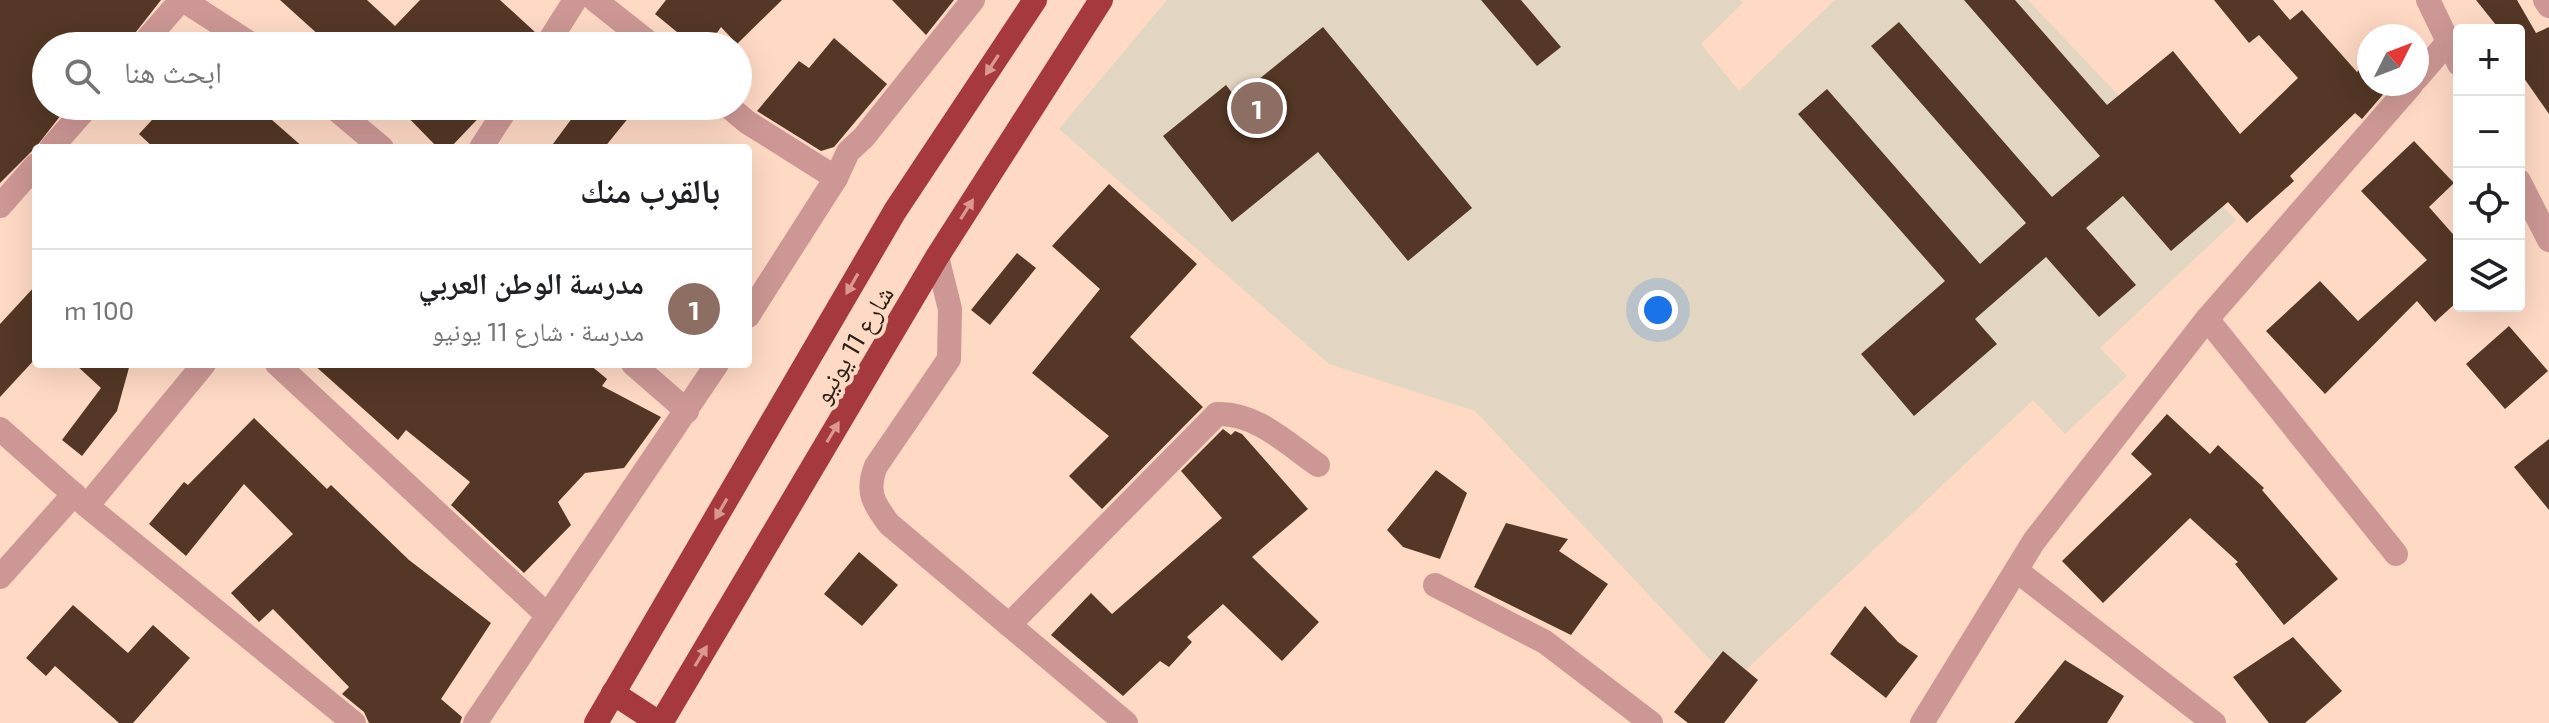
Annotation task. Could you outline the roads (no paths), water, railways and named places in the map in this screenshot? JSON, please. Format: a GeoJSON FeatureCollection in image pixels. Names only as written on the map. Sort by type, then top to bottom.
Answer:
{"type":"FeatureCollection","features":[{"type":"Feature","properties":{"kind":"highway","name":"شارع 11 يونيو"},"geometry":{"type":"LineString","coordinates":[[596,723],[895,211],[1035,0]]}},
{"type":"Feature","properties":{"kind":"highway","name":"شارع 11 يونيو"},"geometry":{"type":"LineString","coordinates":[[660,723],[937,257],[1101,0]]}},
{"type":"Feature","properties":{"kind":"highway"},"geometry":{"type":"LineString","coordinates":[[613,693],[660,723]]}},
{"type":"Feature","properties":{"kind":"street"},"geometry":{"type":"LineString","coordinates":[[153,32],[182,0],[232,32]]}},
{"type":"Feature","properties":{"kind":"street"},"geometry":{"type":"LineString","coordinates":[[555,32],[575,0]]}},
{"type":"Feature","properties":{"kind":"street"},"geometry":{"type":"LineString","coordinates":[[595,0],[635,32]]}},
{"type":"Feature","properties":{"kind":"street"},"geometry":{"type":"LineString","coordinates":[[752,310],[836,178],[848,152],[864,137],[973,0]]}},
{"type":"Feature","properties":{"kind":"street"},"geometry":{"type":"LineString","coordinates":[[2428,0],[2453,51]]}},
{"type":"Feature","properties":{"kind":"street"},"geometry":{"type":"LineString","coordinates":[[2545,0],[2549,6]]}},
{"type":"Feature","properties":{"kind":"street"},"geometry":{"type":"LineString","coordinates":[[2429,70],[2453,54]]}},
{"type":"Feature","properties":{"kind":"street"},"geometry":{"type":"LineString","coordinates":[[1922,723],[2034,541],[2207,319],[2402,96]]}},
{"type":"Feature","properties":{"kind":"street"},"geometry":{"type":"LineString","coordinates":[[55,144],[76,120]]}},
{"type":"Feature","properties":{"kind":"street"},"geometry":{"type":"LineString","coordinates":[[349,120],[377,144]]}},
{"type":"Feature","properties":{"kind":"street"},"geometry":{"type":"LineString","coordinates":[[484,144],[499,120]]}},
{"type":"Feature","properties":{"kind":"street"},"geometry":{"type":"LineString","coordinates":[[745,120],[836,178]]}},
{"type":"Feature","properties":{"kind":"street"},"geometry":{"type":"LineString","coordinates":[[0,206],[32,170]]}},
{"type":"Feature","properties":{"kind":"street"},"geometry":{"type":"LineString","coordinates":[[2525,193],[2549,240]]}},
{"type":"Feature","properties":{"kind":"street"},"geometry":{"type":"LineString","coordinates":[[937,257],[950,309],[949,359],[876,466],[869,484],[874,504],[889,524],[1126,723]]}},
{"type":"Feature","properties":{"kind":"street"},"geometry":{"type":"LineString","coordinates":[[2207,319],[2396,554]]}},
{"type":"Feature","properties":{"kind":"street"},"geometry":{"type":"LineString","coordinates":[[0,577],[81,500],[200,368]]}},
{"type":"Feature","properties":{"kind":"street"},"geometry":{"type":"LineString","coordinates":[[281,368],[546,614]]}},
{"type":"Feature","properties":{"kind":"street"},"geometry":{"type":"LineString","coordinates":[[638,368],[687,411]]}},
{"type":"Feature","properties":{"kind":"street"},"geometry":{"type":"LineString","coordinates":[[475,723],[714,368]]}},
{"type":"Feature","properties":{"kind":"street"},"geometry":{"type":"LineString","coordinates":[[1009,625],[1217,414],[1237,413],[1270,431],[1318,465]]}},
{"type":"Feature","properties":{"kind":"street"},"geometry":{"type":"LineString","coordinates":[[0,429],[81,500],[354,723]]}},
{"type":"Feature","properties":{"kind":"street"},"geometry":{"type":"LineString","coordinates":[[2017,571],[2214,723]]}},
{"type":"Feature","properties":{"kind":"street"},"geometry":{"type":"LineString","coordinates":[[1435,585],[1545,642],[1651,723]]}},
{"type":"Feature","properties":{"kind":"place","name":"مدرسة الوطن العربي"},"geometry":{"type":"Point","coordinates":[1257,108]}}]}
